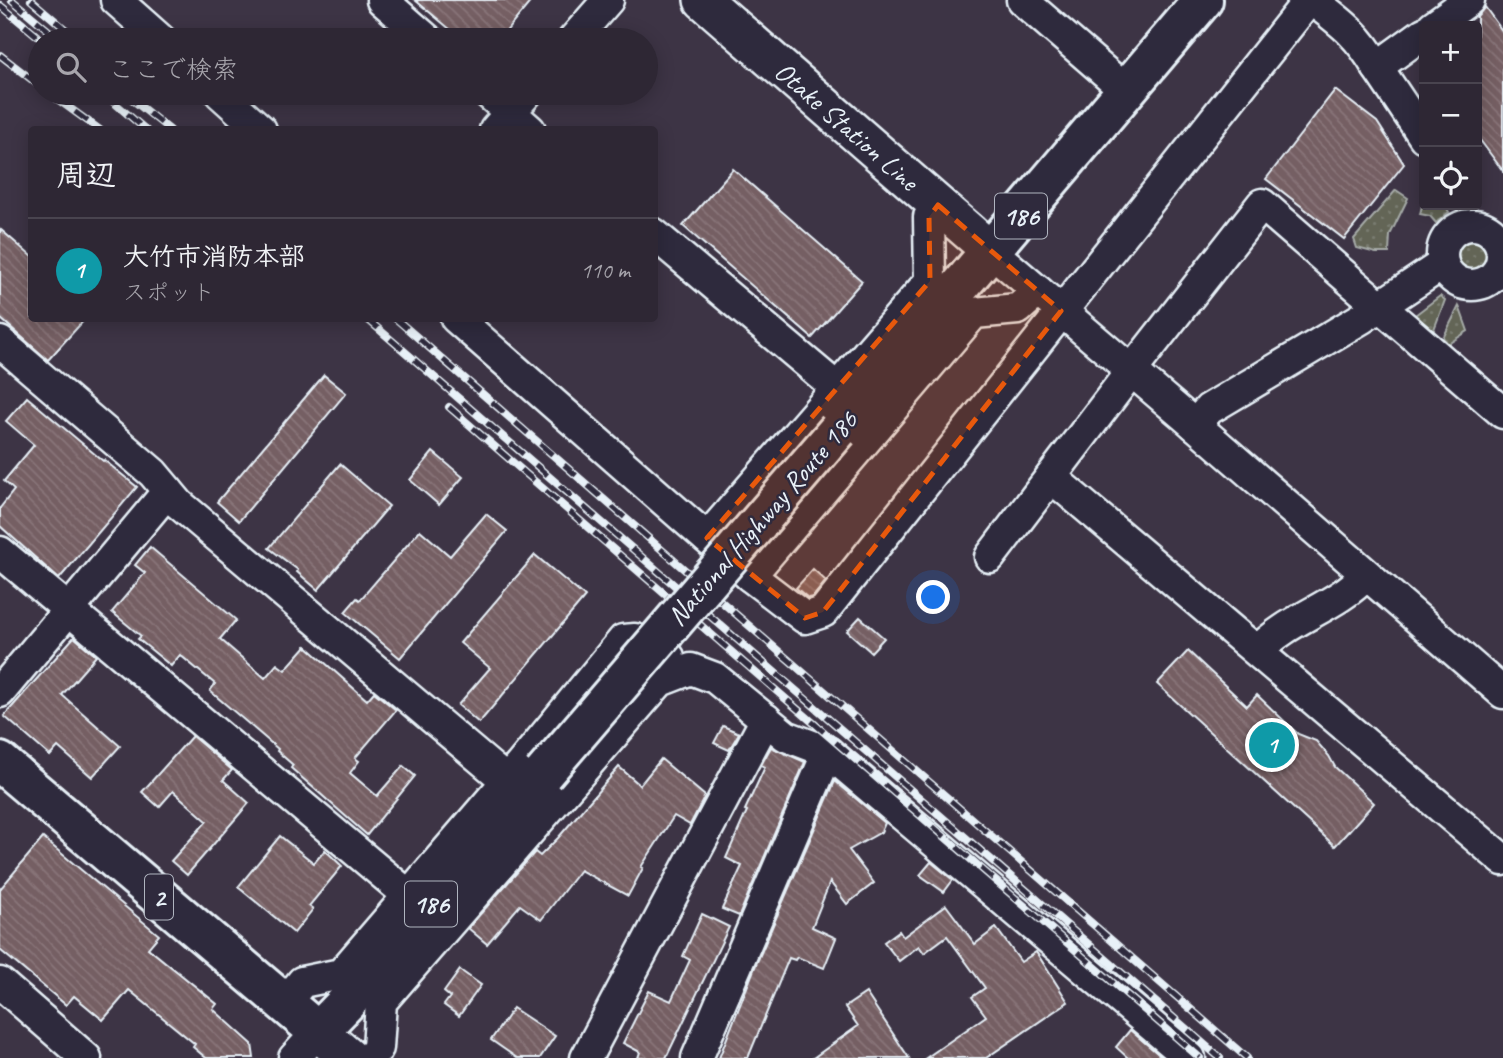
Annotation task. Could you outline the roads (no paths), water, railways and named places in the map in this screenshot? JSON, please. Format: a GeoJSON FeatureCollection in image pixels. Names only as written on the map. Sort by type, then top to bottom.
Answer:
{"type":"FeatureCollection","features":[{"type":"Feature","properties":{"kind":"highway","name":"National Highway Route 186"},"geometry":{"type":"LineString","coordinates":[[306,1045],[346,1003],[525,777],[833,436],[1203,0]]}},
{"type":"Feature","properties":{"kind":"highway","name":"2"},"geometry":{"type":"LineString","coordinates":[[0,762],[285,1003],[306,1045],[349,1058]]}},
{"type":"Feature","properties":{"kind":"main road","name":"Otake Station Line"},"geometry":{"type":"LineString","coordinates":[[702,0],[991,251]]}},
{"type":"Feature","properties":{"kind":"street"},"geometry":{"type":"LineString","coordinates":[[116,0],[148,28]]}},
{"type":"Feature","properties":{"kind":"street"},"geometry":{"type":"LineString","coordinates":[[382,0],[414,28]]}},
{"type":"Feature","properties":{"kind":"street"},"geometry":{"type":"LineString","coordinates":[[584,28],[608,0]]}},
{"type":"Feature","properties":{"kind":"street"},"geometry":{"type":"LineString","coordinates":[[1022,0],[1127,91]]}},
{"type":"Feature","properties":{"kind":"street"},"geometry":{"type":"LineString","coordinates":[[461,322],[750,576],[805,618],[823,612],[1310,0],[1353,32],[1419,129]]}},
{"type":"Feature","properties":{"kind":"street"},"geometry":{"type":"LineString","coordinates":[[1440,21],[1469,0]]}},
{"type":"Feature","properties":{"kind":"street"},"geometry":{"type":"LineString","coordinates":[[1371,56],[1419,35]]}},
{"type":"Feature","properties":{"kind":"street"},"geometry":{"type":"LineString","coordinates":[[233,105],[257,126]]}},
{"type":"Feature","properties":{"kind":"street"},"geometry":{"type":"LineString","coordinates":[[990,557],[1262,204],[1503,412]]}},
{"type":"Feature","properties":{"kind":"street"},"geometry":{"type":"LineString","coordinates":[[750,576],[833,436],[837,388],[930,281],[929,218],[938,205]]}},
{"type":"Feature","properties":{"kind":"street"},"geometry":{"type":"LineString","coordinates":[[1475,215],[1493,232],[1503,251],[1501,265],[1495,275],[1486,283],[1474,286],[1462,284],[1452,278],[1443,264],[1443,245],[1449,235],[1459,227],[1471,224],[1475,215]]}},
{"type":"Feature","properties":{"kind":"street"},"geometry":{"type":"LineString","coordinates":[[658,237],[837,388]]}},
{"type":"Feature","properties":{"kind":"street"},"geometry":{"type":"LineString","coordinates":[[991,251],[1503,693]]}},
{"type":"Feature","properties":{"kind":"street"},"geometry":{"type":"LineString","coordinates":[[1195,425],[1209,410],[1380,306],[1443,264]]}},
{"type":"Feature","properties":{"kind":"street"},"geometry":{"type":"LineString","coordinates":[[707,538],[833,436],[974,313],[1018,309],[1038,290]]}},
{"type":"Feature","properties":{"kind":"street"},"geometry":{"type":"LineString","coordinates":[[0,342],[153,473],[179,504],[525,777]]}},
{"type":"Feature","properties":{"kind":"street"},"geometry":{"type":"LineString","coordinates":[[1051,477],[1503,860]]}},
{"type":"Feature","properties":{"kind":"street"},"geometry":{"type":"LineString","coordinates":[[0,692],[168,491]]}},
{"type":"Feature","properties":{"kind":"street"},"geometry":{"type":"LineString","coordinates":[[0,552],[408,895]]}},
{"type":"Feature","properties":{"kind":"street"},"geometry":{"type":"LineString","coordinates":[[1258,651],[1270,638],[1351,590],[1366,575]]}},
{"type":"Feature","properties":{"kind":"street"},"geometry":{"type":"LineString","coordinates":[[285,1003],[302,982],[341,974],[408,895],[525,777],[623,640],[635,639],[691,669],[715,678],[786,736],[828,752],[1190,1058]]}},
{"type":"Feature","properties":{"kind":"street"},"geometry":{"type":"LineString","coordinates":[[370,1058],[379,1048],[381,1002],[660,681],[691,669]]}},
{"type":"Feature","properties":{"kind":"street"},"geometry":{"type":"LineString","coordinates":[[586,1058],[766,719]]}},
{"type":"Feature","properties":{"kind":"street"},"geometry":{"type":"LineString","coordinates":[[697,1058],[828,752]]}},
{"type":"Feature","properties":{"kind":"street"},"geometry":{"type":"LineString","coordinates":[[0,983],[86,1058]]}},
{"type":"Feature","properties":{"kind":"railway"},"geometry":{"type":"LineString","coordinates":[[12,0],[46,28]]}},
{"type":"Feature","properties":{"kind":"railway"},"geometry":{"type":"LineString","coordinates":[[31,0],[64,28]]}},
{"type":"Feature","properties":{"kind":"railway"},"geometry":{"type":"LineString","coordinates":[[0,5],[28,28]]}},
{"type":"Feature","properties":{"kind":"railway"},"geometry":{"type":"LineString","coordinates":[[0,55],[28,77]]}},
{"type":"Feature","properties":{"kind":"railway"},"geometry":{"type":"LineString","coordinates":[[66,105],[94,126]]}},
{"type":"Feature","properties":{"kind":"railway"},"geometry":{"type":"LineString","coordinates":[[117,105],[141,126]]}},
{"type":"Feature","properties":{"kind":"railway"},"geometry":{"type":"LineString","coordinates":[[139,105],[165,126]]}},
{"type":"Feature","properties":{"kind":"railway"},"geometry":{"type":"LineString","coordinates":[[371,322],[1220,1058]]}},
{"type":"Feature","properties":{"kind":"railway"},"geometry":{"type":"LineString","coordinates":[[400,322],[1247,1058]]}},
{"type":"Feature","properties":{"kind":"railway"},"geometry":{"type":"LineString","coordinates":[[449,407],[1200,1058]]}},
{"type":"Feature","properties":{"kind":"place","name":"大竹市消防本部"},"geometry":{"type":"Point","coordinates":[1272,745]}}]}
